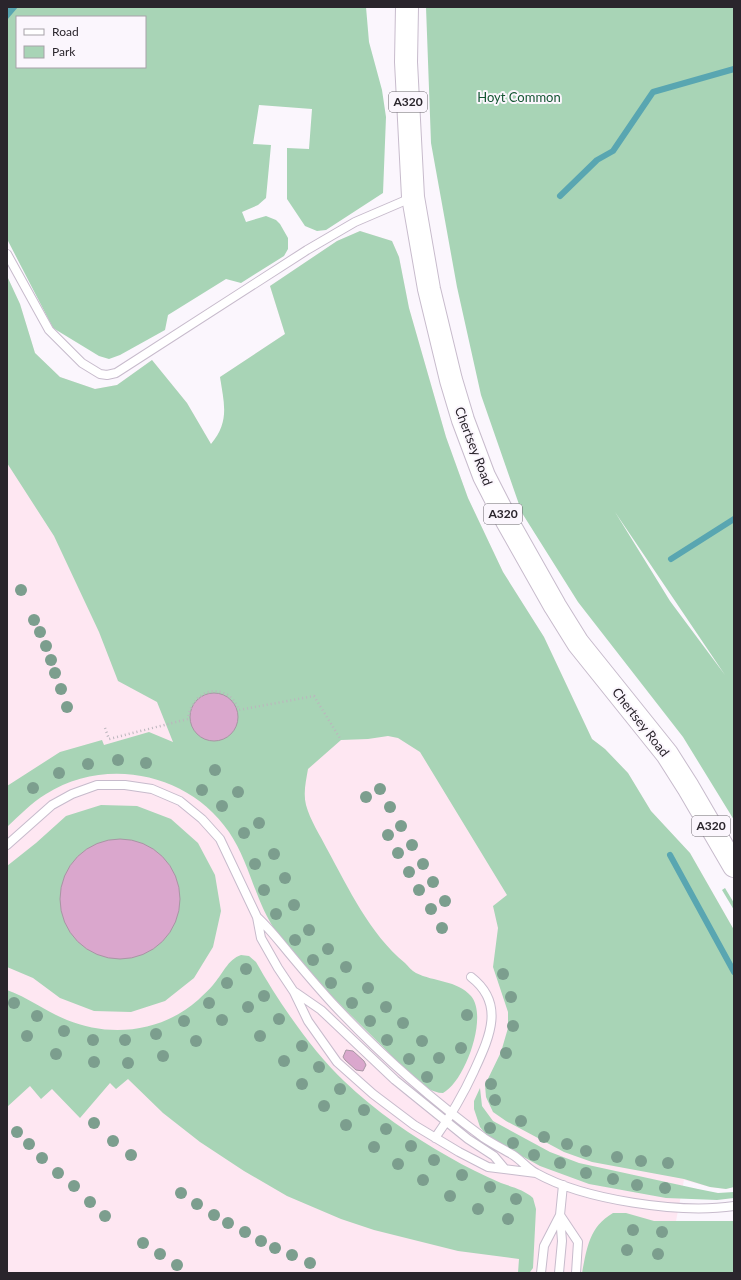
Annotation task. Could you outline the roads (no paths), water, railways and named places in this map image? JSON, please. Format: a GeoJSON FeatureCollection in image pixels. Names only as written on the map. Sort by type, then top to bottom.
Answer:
{"type":"FeatureCollection","features":[{"type":"Feature","properties":{"kind":"main road","name":"Chertsey Road"},"geometry":{"type":"LineString","coordinates":[[407,7],[406,62],[413,197],[438,334],[463,420],[484,476],[507,521],[578,643],[667,754],[734,866]]}},
{"type":"Feature","properties":{"kind":"lane"},"geometry":{"type":"LineString","coordinates":[[7,254],[49,330],[82,363],[100,374],[107,375],[116,372],[307,250],[355,222],[413,197]]}},
{"type":"Feature","properties":{"kind":"lane"},"geometry":{"type":"LineString","coordinates":[[7,844],[52,804],[72,794],[97,785],[125,785],[152,789],[180,801],[202,819],[220,839],[257,917],[261,938],[294,992],[308,1021],[337,1062],[374,1094],[435,1138],[488,1167],[536,1173]]}},
{"type":"Feature","properties":{"kind":"lane"},"geometry":{"type":"LineString","coordinates":[[257,917],[272,931],[288,952],[337,1007],[402,1071],[453,1114],[536,1173],[563,1185],[594,1194],[638,1203],[721,1208],[734,1206]]}},
{"type":"Feature","properties":{"kind":"lane"},"geometry":{"type":"LineString","coordinates":[[435,1138],[453,1114],[487,1042],[491,1029],[490,1003],[481,985],[471,977]]}},
{"type":"Feature","properties":{"kind":"lane"},"geometry":{"type":"LineString","coordinates":[[294,992],[321,1010],[395,1080],[446,1122],[494,1156],[505,1169]]}},
{"type":"Feature","properties":{"kind":"lane"},"geometry":{"type":"LineString","coordinates":[[560,1273],[562,1241],[560,1215],[563,1185]]}},
{"type":"Feature","properties":{"kind":"lane"},"geometry":{"type":"LineString","coordinates":[[721,1208],[734,1212]]}},
{"type":"Feature","properties":{"kind":"lane"},"geometry":{"type":"LineString","coordinates":[[541,1273],[544,1246],[560,1215]]}},
{"type":"Feature","properties":{"kind":"lane"},"geometry":{"type":"LineString","coordinates":[[560,1215],[578,1242],[576,1273]]}},
{"type":"Feature","properties":{"kind":"water"},"geometry":{"type":"Polygon","coordinates":[[[7,7],[18,7],[7,20],[7,7]]]}},
{"type":"Feature","properties":{"kind":"waterway"},"geometry":{"type":"LineString","coordinates":[[560,196],[597,160],[613,151],[653,92],[734,69]]}},
{"type":"Feature","properties":{"kind":"waterway"},"geometry":{"type":"LineString","coordinates":[[671,559],[734,519]]}},
{"type":"Feature","properties":{"kind":"waterway"},"geometry":{"type":"LineString","coordinates":[[670,855],[734,972]]}},
{"type":"Feature","properties":{"kind":"park label","name":"Hoyt Common"},"geometry":{"type":"Point","coordinates":[519,97]}}]}
